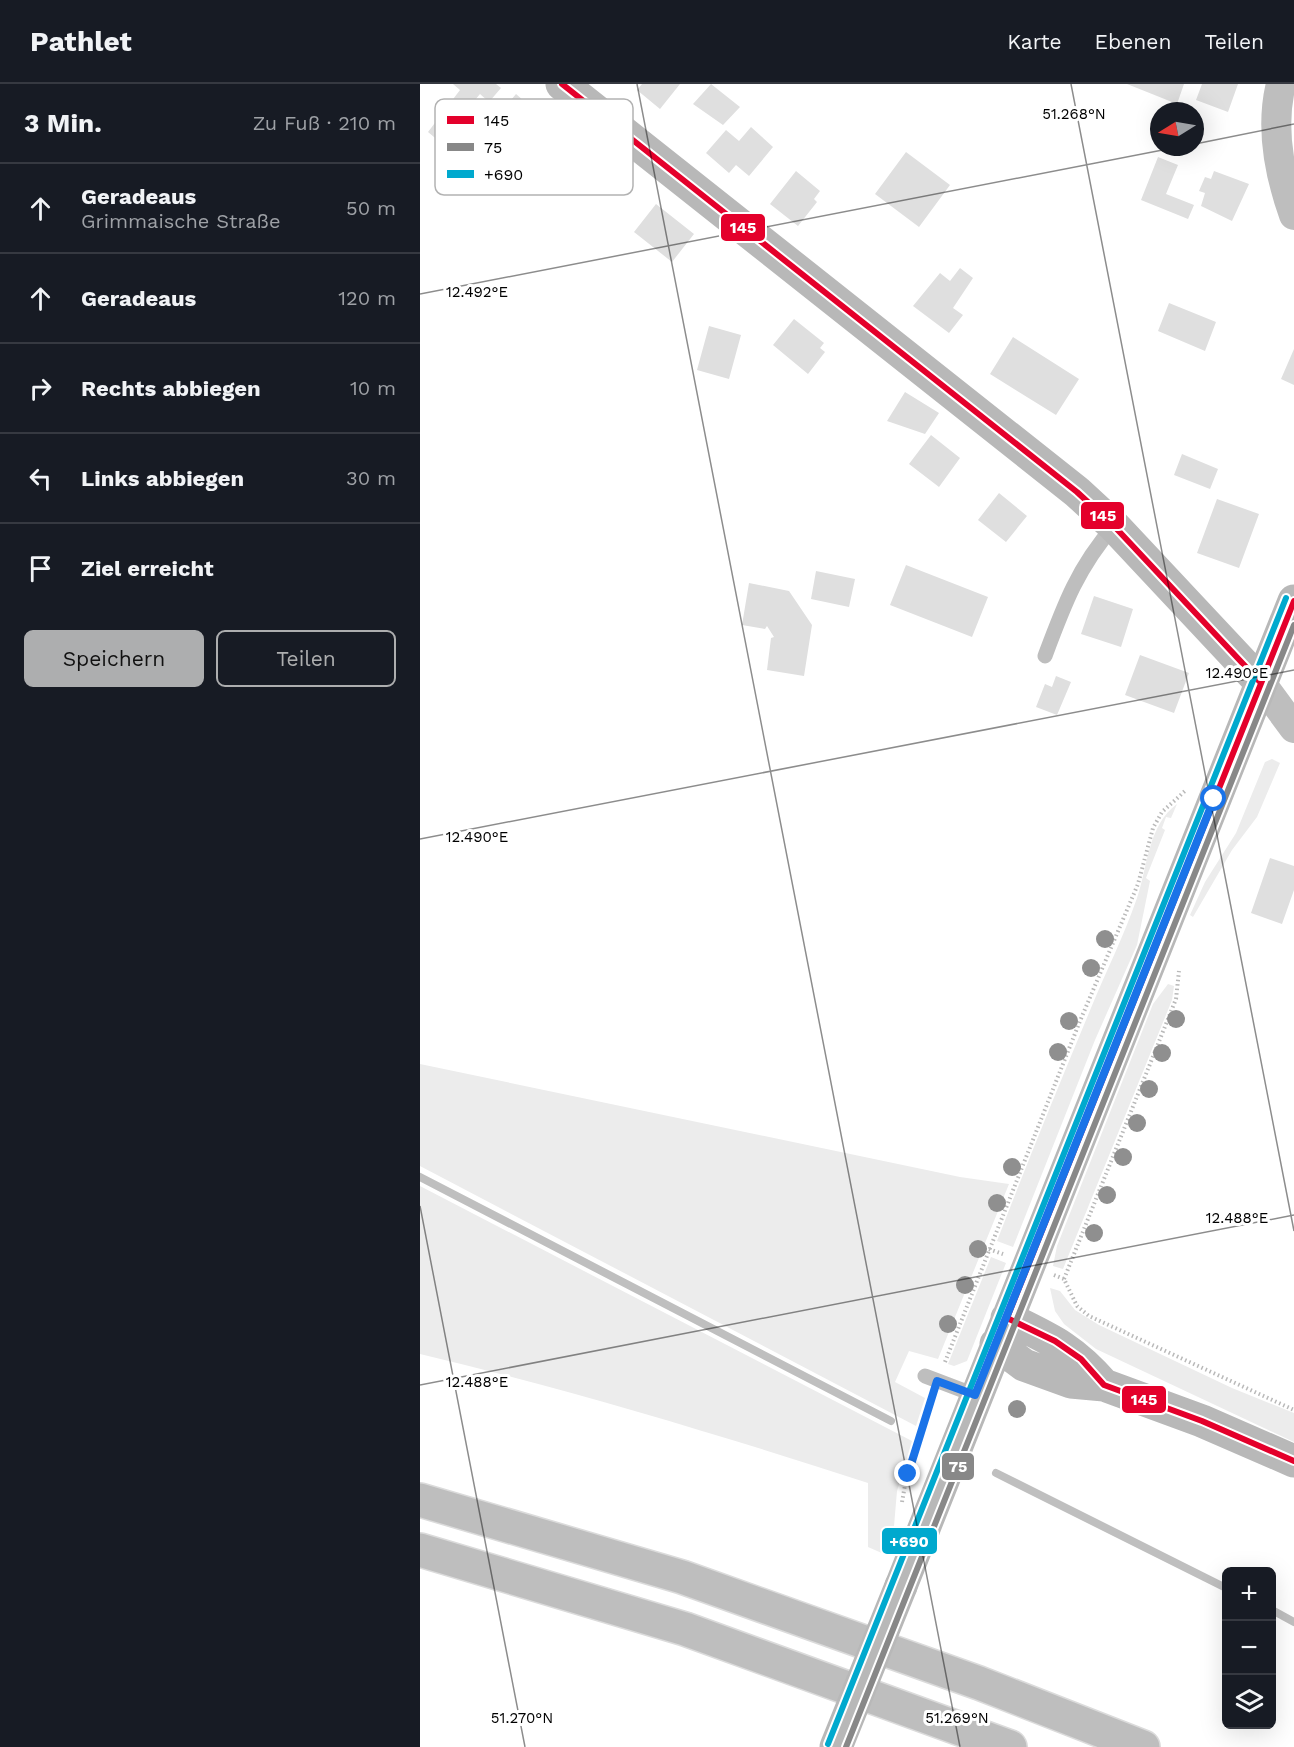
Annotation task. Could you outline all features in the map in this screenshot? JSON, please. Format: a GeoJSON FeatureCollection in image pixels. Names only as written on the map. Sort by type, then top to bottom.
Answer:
{"type":"FeatureCollection","features":[{"type":"Feature","properties":{"kind":"highway"},"geometry":{"type":"LineString","coordinates":[[420,1500],[682,1577],[979,1683],[1143,1747]]}},
{"type":"Feature","properties":{"kind":"highway"},"geometry":{"type":"LineString","coordinates":[[420,1550],[685,1629],[1010,1747]]}},
{"type":"Feature","properties":{"kind":"main road"},"geometry":{"type":"LineString","coordinates":[[562,84],[581,99]]}},
{"type":"Feature","properties":{"kind":"main road"},"geometry":{"type":"LineString","coordinates":[[633,140],[1077,492],[1114,526],[1261,683]]}},
{"type":"Feature","properties":{"kind":"main road"},"geometry":{"type":"LineString","coordinates":[[836,1747],[1294,602]]}},
{"type":"Feature","properties":{"kind":"main road"},"geometry":{"type":"LineString","coordinates":[[1001,1331],[1055,1341],[1081,1359],[1104,1385],[1202,1421],[1294,1461]]}},
{"type":"Feature","properties":{"kind":"street"},"geometry":{"type":"LineString","coordinates":[[1281,84],[1276,125],[1278,157],[1294,215]]}},
{"type":"Feature","properties":{"kind":"street"},"geometry":{"type":"LineString","coordinates":[[1261,683],[1294,728]]}},
{"type":"Feature","properties":{"kind":"lane"},"geometry":{"type":"LineString","coordinates":[[1045,656],[1067,598],[1091,553],[1114,526]]}},
{"type":"Feature","properties":{"kind":"lane"},"geometry":{"type":"LineString","coordinates":[[931,1378],[975,1395]]}},
{"type":"Feature","properties":{"kind":"path"},"geometry":{"type":"LineString","coordinates":[[901,1513],[931,1378],[989,1249],[1138,884],[1153,828],[1162,812],[1187,789]]}},
{"type":"Feature","properties":{"kind":"path"},"geometry":{"type":"LineString","coordinates":[[1180,963],[1176,999],[1064,1279],[1068,1292],[1077,1306],[1089,1316],[1294,1410]]}},
{"type":"Feature","properties":{"kind":"path"},"geometry":{"type":"LineString","coordinates":[[989,1249],[1064,1279]]}},
{"type":"Feature","properties":{"kind":"shaded area"},"geometry":{"type":"Polygon","coordinates":[[[1272,759],[1280,763],[1257,817],[1232,850],[1193,917],[1190,915],[1205,882],[1236,833],[1265,762],[1272,759]]]}},
{"type":"Feature","properties":{"kind":"shaded area"},"geometry":{"type":"Polygon","coordinates":[[[1177,804],[1171,818],[1166,817],[1162,828],[1165,830],[1146,878],[1150,881],[1137,945],[1095,1040],[1013,1247],[997,1241],[1132,912],[1154,835],[1167,813],[1177,804]]]}},
{"type":"Feature","properties":{"kind":"shaded area"},"geometry":{"type":"Polygon","coordinates":[[[1168,984],[1174,986],[1172,1000],[1063,1269],[1053,1266],[1057,1246],[1153,1004],[1168,984]]]}},
{"type":"Feature","properties":{"kind":"shaded area"},"geometry":{"type":"Polygon","coordinates":[[[420,1064],[960,1177],[1009,1184],[938,1359],[909,1351],[895,1382],[925,1398],[916,1426],[420,1166],[420,1064]]]}},
{"type":"Feature","properties":{"kind":"shaded area"},"geometry":{"type":"Polygon","coordinates":[[[420,1186],[912,1441],[897,1491],[894,1526],[884,1554],[868,1547],[868,1483],[646,1414],[420,1354],[420,1186]]]}},
{"type":"Feature","properties":{"kind":"shaded area"},"geometry":{"type":"Polygon","coordinates":[[[991,1257],[1006,1263],[967,1361],[954,1366],[948,1364],[991,1257]]]}},
{"type":"Feature","properties":{"kind":"shaded area"},"geometry":{"type":"Polygon","coordinates":[[[1050,1288],[1060,1291],[1075,1310],[1099,1325],[1232,1388],[1294,1413],[1294,1442],[1096,1349],[1064,1324],[1055,1311],[1050,1288]]]}},
{"type":"Feature","properties":{"kind":"building"},"geometry":{"type":"Polygon","coordinates":[[[453,84],[496,84],[501,88],[492,99],[486,99],[480,94],[476,99],[453,99],[460,90],[453,84]]]}},
{"type":"Feature","properties":{"kind":"building"},"geometry":{"type":"Polygon","coordinates":[[[642,84],[680,84],[660,109],[637,90],[642,84]]]}},
{"type":"Feature","properties":{"kind":"building"},"geometry":{"type":"Polygon","coordinates":[[[711,84],[740,107],[723,125],[693,104],[711,84]]]}},
{"type":"Feature","properties":{"kind":"building"},"geometry":{"type":"Polygon","coordinates":[[[1127,84],[1184,84],[1178,102],[1172,102],[1127,84]]]}},
{"type":"Feature","properties":{"kind":"building"},"geometry":{"type":"Polygon","coordinates":[[[1202,84],[1238,84],[1228,112],[1196,100],[1202,84]]]}},
{"type":"Feature","properties":{"kind":"building"},"geometry":{"type":"Polygon","coordinates":[[[516,94],[522,99],[512,99],[516,94]]]}},
{"type":"Feature","properties":{"kind":"building"},"geometry":{"type":"Polygon","coordinates":[[[435,123],[435,138],[428,132],[435,123]]]}},
{"type":"Feature","properties":{"kind":"building"},"geometry":{"type":"Polygon","coordinates":[[[751,127],[773,147],[749,176],[736,165],[729,173],[706,153],[726,130],[739,141],[751,127]]]}},
{"type":"Feature","properties":{"kind":"building"},"geometry":{"type":"Polygon","coordinates":[[[906,152],[950,185],[919,227],[875,194],[906,152]]]}},
{"type":"Feature","properties":{"kind":"building"},"geometry":{"type":"Polygon","coordinates":[[[1158,157],[1178,165],[1166,194],[1194,205],[1188,219],[1141,200],[1158,157]]]}},
{"type":"Feature","properties":{"kind":"building"},"geometry":{"type":"Polygon","coordinates":[[[796,171],[820,191],[814,199],[817,202],[798,226],[770,204],[796,171]]]}},
{"type":"Feature","properties":{"kind":"building"},"geometry":{"type":"Polygon","coordinates":[[[1214,171],[1249,184],[1232,221],[1201,206],[1205,193],[1199,191],[1205,177],[1211,179],[1214,171]]]}},
{"type":"Feature","properties":{"kind":"building"},"geometry":{"type":"Polygon","coordinates":[[[656,204],[694,234],[672,262],[634,232],[656,204]]]}},
{"type":"Feature","properties":{"kind":"building"},"geometry":{"type":"Polygon","coordinates":[[[960,268],[973,278],[953,308],[963,315],[949,333],[913,306],[940,273],[950,281],[960,268]]]}},
{"type":"Feature","properties":{"kind":"building"},"geometry":{"type":"Polygon","coordinates":[[[1169,303],[1216,322],[1205,351],[1158,331],[1169,303]]]}},
{"type":"Feature","properties":{"kind":"building"},"geometry":{"type":"Polygon","coordinates":[[[794,319],[824,343],[820,348],[825,352],[808,374],[773,345],[794,319]]]}},
{"type":"Feature","properties":{"kind":"building"},"geometry":{"type":"Polygon","coordinates":[[[709,326],[741,335],[729,379],[697,370],[709,326]]]}},
{"type":"Feature","properties":{"kind":"building"},"geometry":{"type":"Polygon","coordinates":[[[1013,337],[1079,379],[1056,415],[990,374],[1013,337]]]}},
{"type":"Feature","properties":{"kind":"building"},"geometry":{"type":"Polygon","coordinates":[[[1294,349],[1294,385],[1281,379],[1294,349]]]}},
{"type":"Feature","properties":{"kind":"building"},"geometry":{"type":"Polygon","coordinates":[[[905,392],[939,413],[925,434],[887,421],[905,392]]]}},
{"type":"Feature","properties":{"kind":"building"},"geometry":{"type":"Polygon","coordinates":[[[931,435],[960,458],[939,487],[909,464],[931,435]]]}},
{"type":"Feature","properties":{"kind":"building"},"geometry":{"type":"Polygon","coordinates":[[[1182,454],[1218,469],[1210,489],[1174,475],[1182,454]]]}},
{"type":"Feature","properties":{"kind":"building"},"geometry":{"type":"Polygon","coordinates":[[[999,493],[1027,516],[1006,542],[978,520],[999,493]]]}},
{"type":"Feature","properties":{"kind":"building"},"geometry":{"type":"Polygon","coordinates":[[[1217,499],[1259,514],[1239,568],[1197,553],[1217,499]]]}},
{"type":"Feature","properties":{"kind":"building"},"geometry":{"type":"Polygon","coordinates":[[[906,565],[988,597],[972,637],[890,605],[906,565]]]}},
{"type":"Feature","properties":{"kind":"building"},"geometry":{"type":"Polygon","coordinates":[[[816,571],[855,579],[849,607],[811,599],[816,571]]]}},
{"type":"Feature","properties":{"kind":"building"},"geometry":{"type":"Polygon","coordinates":[[[749,583],[789,591],[812,625],[804,676],[767,670],[771,638],[774,637],[767,626],[765,629],[742,625],[749,583]]]}},
{"type":"Feature","properties":{"kind":"building"},"geometry":{"type":"Polygon","coordinates":[[[1094,596],[1133,609],[1121,647],[1081,634],[1094,596]]]}},
{"type":"Feature","properties":{"kind":"building"},"geometry":{"type":"Polygon","coordinates":[[[1140,655],[1189,673],[1174,713],[1125,695],[1140,655]]]}},
{"type":"Feature","properties":{"kind":"building"},"geometry":{"type":"Polygon","coordinates":[[[1056,676],[1071,682],[1057,715],[1036,707],[1045,684],[1052,687],[1056,676]]]}},
{"type":"Feature","properties":{"kind":"building"},"geometry":{"type":"Polygon","coordinates":[[[1270,858],[1294,866],[1294,890],[1282,924],[1251,913],[1270,858]]]}},
{"type":"Feature","properties":{"kind":"waterway"},"geometry":{"type":"LineString","coordinates":[[420,1177],[891,1421]]}},
{"type":"Feature","properties":{"kind":"waterway"},"geometry":{"type":"LineString","coordinates":[[996,1473],[1222,1586]]}},
{"type":"Feature","properties":{"kind":"waterway"},"geometry":{"type":"LineString","coordinates":[[1276,1612],[1294,1622]]}},
{"type":"Feature","properties":{"kind":"transit line","name":"145"},"geometry":{"type":"LineString","coordinates":[[562,84],[581,99]]}},
{"type":"Feature","properties":{"kind":"transit line","name":"145"},"geometry":{"type":"LineString","coordinates":[[633,140],[1077,492],[1114,526],[1261,683]]}},
{"type":"Feature","properties":{"kind":"transit line","name":"+690"},"geometry":{"type":"LineString","coordinates":[[828,1744],[1286,598]]}},
{"type":"Feature","properties":{"kind":"transit line","name":"145"},"geometry":{"type":"LineString","coordinates":[[1007,1318],[1294,601]]}},
{"type":"Feature","properties":{"kind":"transit line","name":"75"},"geometry":{"type":"LineString","coordinates":[[846,1747],[1294,625]]}},
{"type":"Feature","properties":{"kind":"transit line","name":"145"},"geometry":{"type":"LineString","coordinates":[[1007,1318],[1055,1341],[1081,1359],[1104,1385],[1202,1421],[1294,1461]]}},
{"type":"Feature","properties":{"kind":"route"},"geometry":{"type":"LineString","coordinates":[[908,1474],[937,1381],[975,1395],[1214,799]]}}]}
